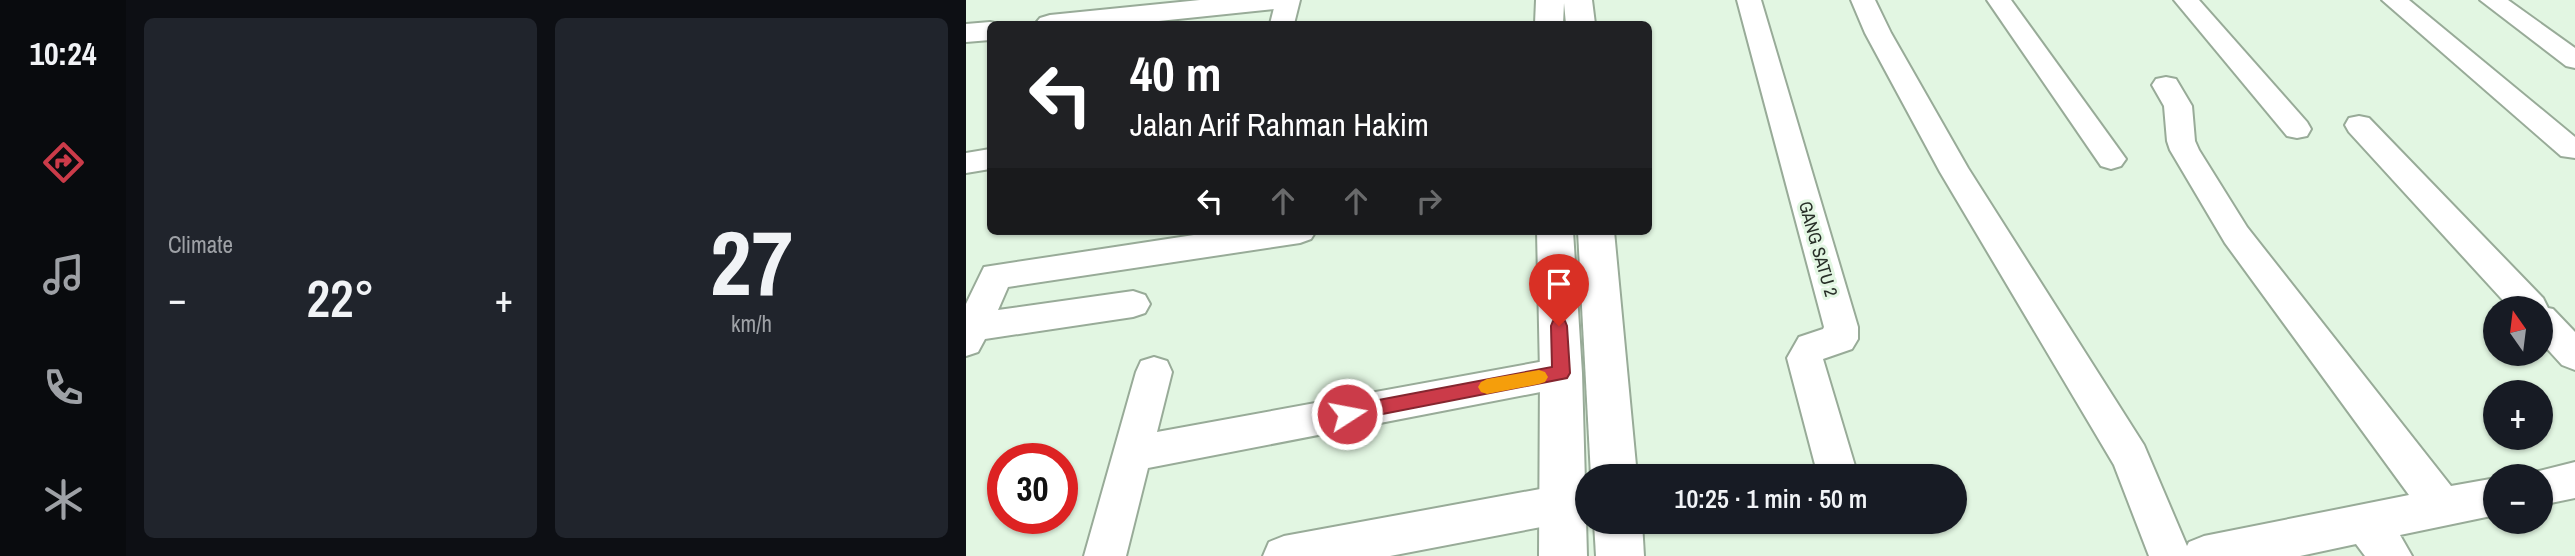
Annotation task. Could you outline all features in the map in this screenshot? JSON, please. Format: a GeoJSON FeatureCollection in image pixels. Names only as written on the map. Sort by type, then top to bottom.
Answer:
{"type":"FeatureCollection","features":[{"type":"Feature","properties":{"kind":"main road"},"geometry":{"type":"LineString","coordinates":[[1080,21],[1286,0]]}},
{"type":"Feature","properties":{"kind":"main road"},"geometry":{"type":"LineString","coordinates":[[1549,21],[1550,0]]}},
{"type":"Feature","properties":{"kind":"main road"},"geometry":{"type":"LineString","coordinates":[[1578,0],[1580,21]]}},
{"type":"Feature","properties":{"kind":"main road"},"geometry":{"type":"LineString","coordinates":[[966,33],[987,31]]}},
{"type":"Feature","properties":{"kind":"main road"},"geometry":{"type":"LineString","coordinates":[[1555,235],[1561,373],[1563,556]]}},
{"type":"Feature","properties":{"kind":"main road"},"geometry":{"type":"LineString","coordinates":[[1595,235],[1613,464]]}},
{"type":"Feature","properties":{"kind":"main road"},"geometry":{"type":"LineString","coordinates":[[1619,534],[1620,556]]}},
{"type":"Feature","properties":{"kind":"street"},"geometry":{"type":"LineString","coordinates":[[1282,21],[1286,0]]}},
{"type":"Feature","properties":{"kind":"street","name":"GANG SATU 2"},"geometry":{"type":"LineString","coordinates":[[1749,0],[1841,327],[1840,339],[1812,347],[1805,358],[1835,464]]}},
{"type":"Feature","properties":{"kind":"street"},"geometry":{"type":"LineString","coordinates":[[1863,0],[1878,33],[1955,172],[2130,457],[2170,556]]}},
{"type":"Feature","properties":{"kind":"street"},"geometry":{"type":"LineString","coordinates":[[1999,0],[2110,159]]}},
{"type":"Feature","properties":{"kind":"street"},"geometry":{"type":"LineString","coordinates":[[2186,0],[2297,129]]}},
{"type":"Feature","properties":{"kind":"street"},"geometry":{"type":"LineString","coordinates":[[2394,0],[2571,149]]}},
{"type":"Feature","properties":{"kind":"street"},"geometry":{"type":"LineString","coordinates":[[2492,0],[2575,60]]}},
{"type":"Feature","properties":{"kind":"street"},"geometry":{"type":"LineString","coordinates":[[2166,85],[2178,106],[2180,141],[2236,235],[2442,508]]}},
{"type":"Feature","properties":{"kind":"street"},"geometry":{"type":"LineString","coordinates":[[2358,125],[2519,296]]}},
{"type":"Feature","properties":{"kind":"street"},"geometry":{"type":"LineString","coordinates":[[966,163],[987,160]]}},
{"type":"Feature","properties":{"kind":"street"},"geometry":{"type":"LineString","coordinates":[[1133,304],[970,335],[991,265],[1264,235]]}},
{"type":"Feature","properties":{"kind":"street"},"geometry":{"type":"LineString","coordinates":[[2553,332],[2575,355]]}},
{"type":"Feature","properties":{"kind":"street"},"geometry":{"type":"LineString","coordinates":[[1105,556],[1154,372]]}},
{"type":"Feature","properties":{"kind":"street"},"geometry":{"type":"LineString","coordinates":[[1132,454],[1561,373]]}},
{"type":"Feature","properties":{"kind":"street"},"geometry":{"type":"LineString","coordinates":[[2553,485],[2575,480]]}},
{"type":"Feature","properties":{"kind":"street"},"geometry":{"type":"LineString","coordinates":[[2204,556],[2379,540],[2442,508],[2483,499]]}},
{"type":"Feature","properties":{"kind":"street"},"geometry":{"type":"LineString","coordinates":[[1284,556],[1562,504]]}},
{"type":"Feature","properties":{"kind":"slow traffic"},"geometry":{"type":"LineString","coordinates":[[1487,387],[1539,377]]}},
{"type":"Feature","properties":{"kind":"route"},"geometry":{"type":"LineString","coordinates":[[1347,414],[1561,373],[1559,326]]}}]}
